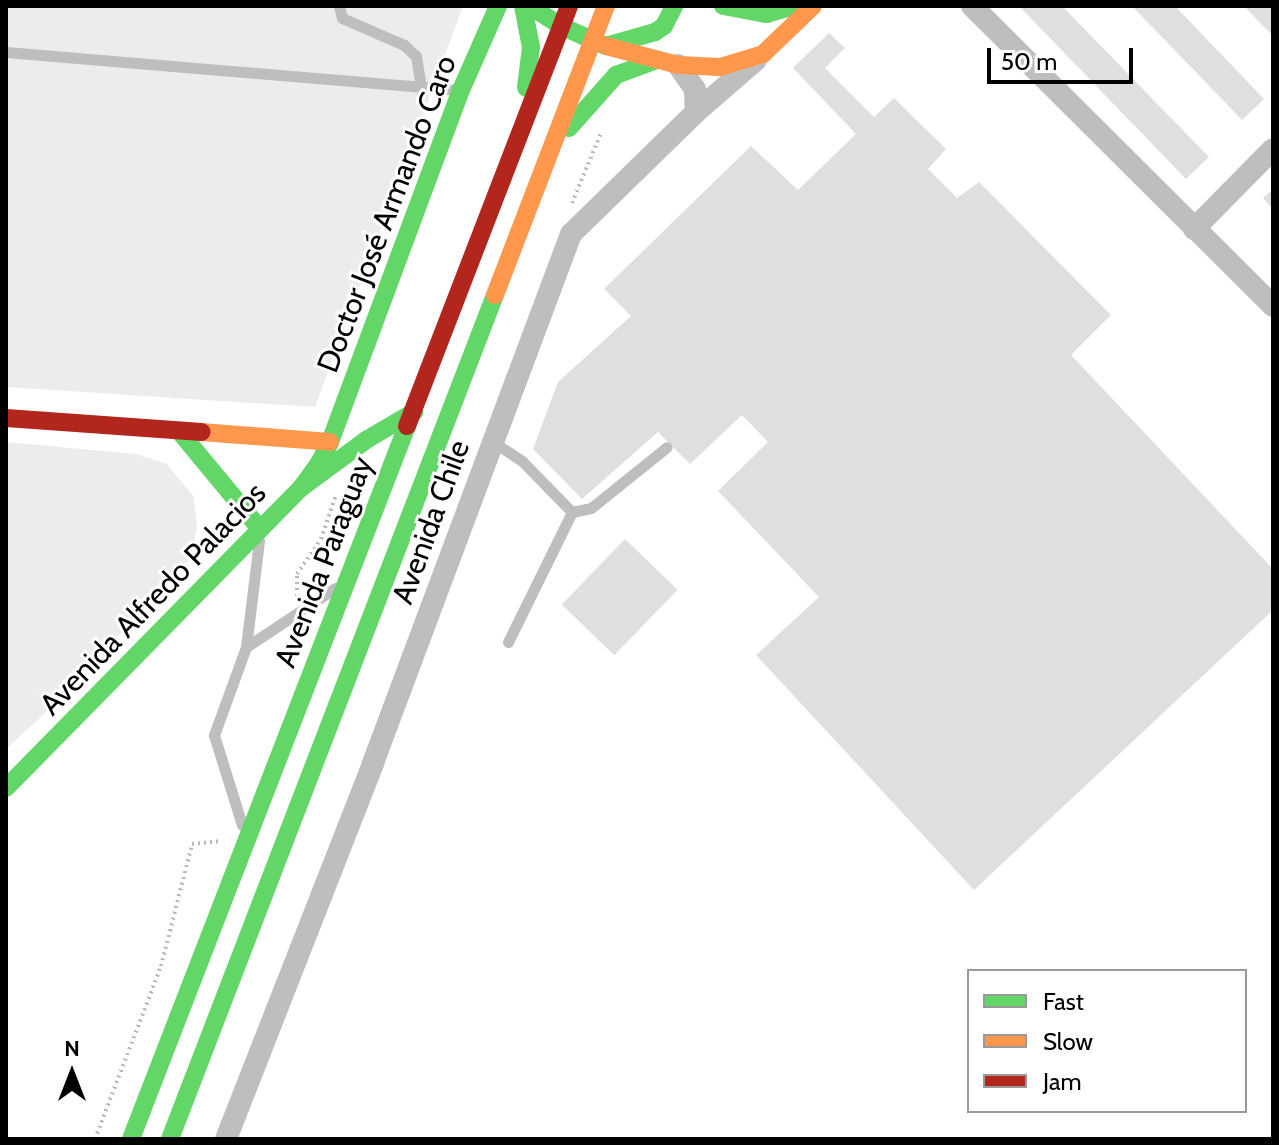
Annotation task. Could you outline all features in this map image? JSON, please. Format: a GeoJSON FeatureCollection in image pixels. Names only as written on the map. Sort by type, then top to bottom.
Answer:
{"type":"FeatureCollection","features":[{"type":"Feature","properties":{"kind":"main road","name":"Doctor José Armando Caro"},"geometry":{"type":"LineString","coordinates":[[330,442],[461,90],[498,6]]}},
{"type":"Feature","properties":{"kind":"main road"},"geometry":{"type":"LineString","coordinates":[[514,154],[531,59],[523,6]]}},
{"type":"Feature","properties":{"kind":"main road"},"geometry":{"type":"LineString","coordinates":[[530,6],[561,26],[599,44],[668,63],[720,67],[763,54]]}},
{"type":"Feature","properties":{"kind":"main road","name":"Avenida Paraguay"},"geometry":{"type":"LineString","coordinates":[[131,1139],[569,6]]}},
{"type":"Feature","properties":{"kind":"main road"},"geometry":{"type":"LineString","coordinates":[[170,1139],[554,147],[599,44],[606,6]]}},
{"type":"Feature","properties":{"kind":"main road"},"geometry":{"type":"LineString","coordinates":[[599,44],[655,32],[664,26],[674,6]]}},
{"type":"Feature","properties":{"kind":"main road"},"geometry":{"type":"LineString","coordinates":[[723,6],[742,13],[794,6]]}},
{"type":"Feature","properties":{"kind":"main road","name":"Avenida Chile"},"geometry":{"type":"LineString","coordinates":[[763,54],[813,6]]}},
{"type":"Feature","properties":{"kind":"main road"},"geometry":{"type":"LineString","coordinates":[[554,147],[616,75],[668,63]]}},
{"type":"Feature","properties":{"kind":"main road"},"geometry":{"type":"LineString","coordinates":[[301,488],[366,440],[414,412]]}},
{"type":"Feature","properties":{"kind":"main road"},"geometry":{"type":"LineString","coordinates":[[6,418],[330,442],[366,440]]}},
{"type":"Feature","properties":{"kind":"main road"},"geometry":{"type":"LineString","coordinates":[[179,431],[260,529]]}},
{"type":"Feature","properties":{"kind":"main road","name":"Avenida Alfredo Palacios"},"geometry":{"type":"LineString","coordinates":[[6,788],[301,488],[330,442]]}},
{"type":"Feature","properties":{"kind":"street"},"geometry":{"type":"LineString","coordinates":[[972,6],[1273,306]]}},
{"type":"Feature","properties":{"kind":"street","name":"Avenida Chile"},"geometry":{"type":"LineString","coordinates":[[226,1139],[373,763],[571,234],[696,112],[763,54]]}},
{"type":"Feature","properties":{"kind":"street"},"geometry":{"type":"LineString","coordinates":[[668,63],[695,89],[696,112]]}},
{"type":"Feature","properties":{"kind":"street"},"geometry":{"type":"LineString","coordinates":[[1194,229],[1273,149]]}},
{"type":"Feature","properties":{"kind":"lane"},"geometry":{"type":"LineString","coordinates":[[339,6],[342,18],[404,45],[416,56],[421,87]]}},
{"type":"Feature","properties":{"kind":"lane"},"geometry":{"type":"LineString","coordinates":[[6,52],[461,90]]}},
{"type":"Feature","properties":{"kind":"lane"},"geometry":{"type":"LineString","coordinates":[[493,442],[522,461],[572,512]]}},
{"type":"Feature","properties":{"kind":"lane"},"geometry":{"type":"LineString","coordinates":[[572,512],[591,508],[667,447]]}},
{"type":"Feature","properties":{"kind":"lane"},"geometry":{"type":"LineString","coordinates":[[508,642],[572,512]]}},
{"type":"Feature","properties":{"kind":"lane"},"geometry":{"type":"LineString","coordinates":[[247,841],[214,735],[246,647],[260,529]]}},
{"type":"Feature","properties":{"kind":"lane"},"geometry":{"type":"LineString","coordinates":[[246,647],[346,581]]}},
{"type":"Feature","properties":{"kind":"path"},"geometry":{"type":"LineString","coordinates":[[298,610],[297,574],[321,539],[336,492]]}},
{"type":"Feature","properties":{"kind":"path"},"geometry":{"type":"LineString","coordinates":[[95,1139],[161,966],[192,844],[225,840]]}},
{"type":"Feature","properties":{"kind":"shaded area"},"geometry":{"type":"Polygon","coordinates":[[[6,6],[463,6],[315,407],[6,387],[6,6]]]}},
{"type":"Feature","properties":{"kind":"shaded area"},"geometry":{"type":"Polygon","coordinates":[[[6,442],[136,454],[167,464],[194,497],[197,527],[190,559],[54,705],[6,749],[6,442]]]}},
{"type":"Feature","properties":{"kind":"building"},"geometry":{"type":"Polygon","coordinates":[[[1019,6],[1062,6],[1209,157],[1186,179],[1019,6]]]}},
{"type":"Feature","properties":{"kind":"building"},"geometry":{"type":"Polygon","coordinates":[[[1132,6],[1175,6],[1264,99],[1242,120],[1132,6]]]}},
{"type":"Feature","properties":{"kind":"building"},"geometry":{"type":"Polygon","coordinates":[[[1244,6],[1273,6],[1273,36],[1244,6]]]}},
{"type":"Feature","properties":{"kind":"building"},"geometry":{"type":"Polygon","coordinates":[[[829,33],[845,48],[825,68],[874,117],[894,98],[946,149],[928,169],[957,198],[979,182],[1111,315],[1071,355],[1273,569],[1273,610],[974,890],[756,655],[819,597],[718,491],[768,442],[742,415],[690,464],[658,432],[582,499],[533,449],[558,382],[631,316],[604,289],[751,146],[798,190],[856,134],[793,68],[829,33]]]}},
{"type":"Feature","properties":{"kind":"building"},"geometry":{"type":"Polygon","coordinates":[[[1273,189],[1273,209],[1263,198],[1273,189]]]}},
{"type":"Feature","properties":{"kind":"building"},"geometry":{"type":"Polygon","coordinates":[[[625,539],[678,590],[614,655],[562,604],[625,539]]]}},
{"type":"Feature","properties":{"kind":"traffic: fast"},"geometry":{"type":"LineString","coordinates":[[6,788],[301,488],[318,465],[330,442],[461,90],[498,6]]}},
{"type":"Feature","properties":{"kind":"traffic: fast"},"geometry":{"type":"LineString","coordinates":[[523,6],[531,47],[526,88]]}},
{"type":"Feature","properties":{"kind":"traffic: fast"},"geometry":{"type":"LineString","coordinates":[[530,6],[561,26],[606,46],[655,32],[664,26],[674,6]]}},
{"type":"Feature","properties":{"kind":"traffic: fast"},"geometry":{"type":"LineString","coordinates":[[723,6],[766,14],[794,6]]}},
{"type":"Feature","properties":{"kind":"traffic: fast"},"geometry":{"type":"LineString","coordinates":[[569,128],[616,75],[657,60]]}},
{"type":"Feature","properties":{"kind":"traffic: fast"},"geometry":{"type":"LineString","coordinates":[[170,1139],[495,295]]}},
{"type":"Feature","properties":{"kind":"traffic: fast"},"geometry":{"type":"LineString","coordinates":[[301,488],[366,440],[414,412]]}},
{"type":"Feature","properties":{"kind":"traffic: fast"},"geometry":{"type":"LineString","coordinates":[[131,1139],[407,426]]}},
{"type":"Feature","properties":{"kind":"traffic: fast"},"geometry":{"type":"LineString","coordinates":[[179,431],[260,529]]}},
{"type":"Feature","properties":{"kind":"traffic: slow"},"geometry":{"type":"LineString","coordinates":[[495,295],[606,6]]}},
{"type":"Feature","properties":{"kind":"traffic: slow"},"geometry":{"type":"LineString","coordinates":[[606,46],[678,65],[720,67],[763,54],[813,6]]}},
{"type":"Feature","properties":{"kind":"traffic: slow"},"geometry":{"type":"LineString","coordinates":[[201,432],[330,442]]}},
{"type":"Feature","properties":{"kind":"traffic: jam"},"geometry":{"type":"LineString","coordinates":[[407,426],[569,6]]}},
{"type":"Feature","properties":{"kind":"traffic: jam"},"geometry":{"type":"LineString","coordinates":[[6,418],[201,432]]}}]}
